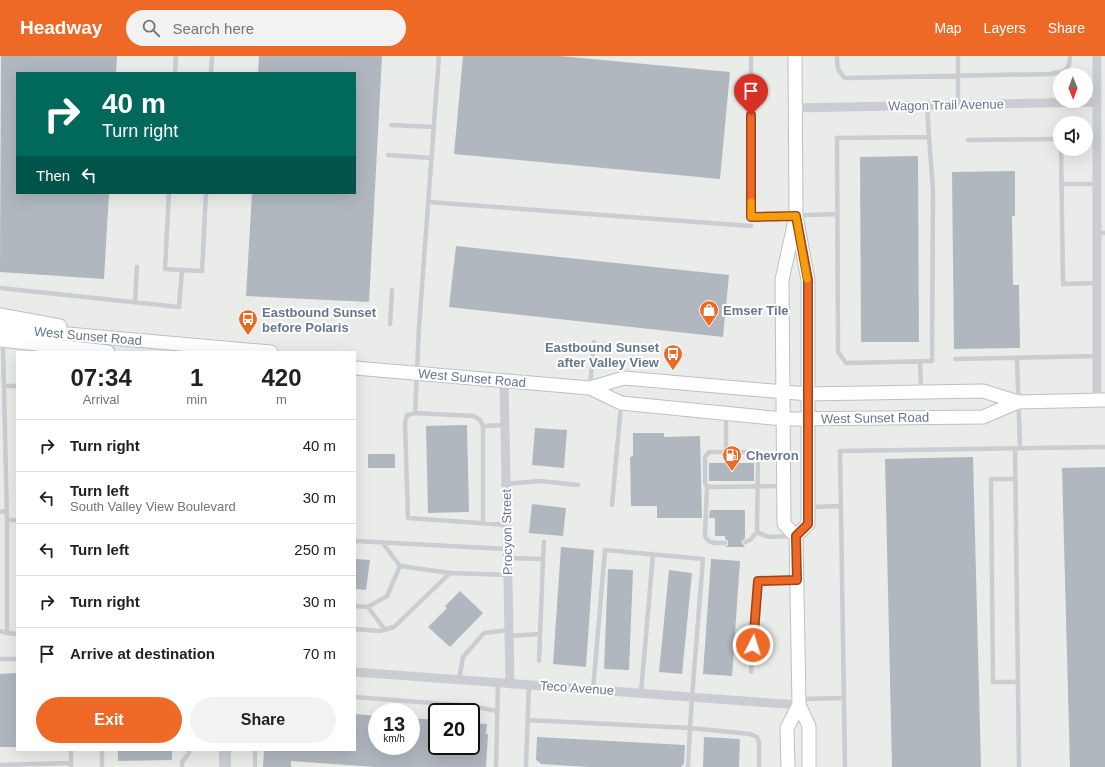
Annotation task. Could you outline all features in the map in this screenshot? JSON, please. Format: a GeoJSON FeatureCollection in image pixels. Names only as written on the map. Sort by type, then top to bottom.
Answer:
{"type":"FeatureCollection","features":[{"type":"Feature","properties":{"kind":"main road"},"geometry":{"type":"LineString","coordinates":[[795,56],[796,216],[808,280],[808,524],[796,536]]}},
{"type":"Feature","properties":{"kind":"main road"},"geometry":{"type":"LineString","coordinates":[[796,216],[782,280],[784,524],[796,536],[799,702],[808,726],[809,767]]}},
{"type":"Feature","properties":{"kind":"main road"},"geometry":{"type":"LineString","coordinates":[[0,315],[149,341]]}},
{"type":"Feature","properties":{"kind":"main road","name":"West Sunset Road"},"geometry":{"type":"LineString","coordinates":[[0,328],[260,351]]}},
{"type":"Feature","properties":{"kind":"main road","name":"West Sunset Road"},"geometry":{"type":"LineString","coordinates":[[1,346],[92,351]]}},
{"type":"Feature","properties":{"kind":"main road","name":"West Sunset Road"},"geometry":{"type":"LineString","coordinates":[[356,368],[590,388],[624,378],[783,393],[808,394],[982,391],[1018,402],[1101,401]]}},
{"type":"Feature","properties":{"kind":"main road","name":"West Sunset Road"},"geometry":{"type":"LineString","coordinates":[[590,388],[621,403],[783,419],[983,417],[1018,402]]}},
{"type":"Feature","properties":{"kind":"main road"},"geometry":{"type":"LineString","coordinates":[[788,767],[787,728],[799,702]]}},
{"type":"Feature","properties":{"kind":"street"},"geometry":{"type":"LineString","coordinates":[[1097,56],[1099,133],[1097,184],[1101,233],[1097,283],[1101,306],[1097,356],[1101,401]]}},
{"type":"Feature","properties":{"kind":"street","name":"Wagon Trail Avenue"},"geometry":{"type":"LineString","coordinates":[[795,108],[1097,102]]}},
{"type":"Feature","properties":{"kind":"street","name":"Procyon Street"},"geometry":{"type":"LineString","coordinates":[[504,381],[510,684]]}},
{"type":"Feature","properties":{"kind":"street","name":"Teco Avenue"},"geometry":{"type":"LineString","coordinates":[[356,672],[692,697],[799,702]]}},
{"type":"Feature","properties":{"kind":"street"},"geometry":{"type":"LineString","coordinates":[[225,751],[225,767]]}},
{"type":"Feature","properties":{"kind":"lane"},"geometry":{"type":"LineString","coordinates":[[176,56],[176,72]]}},
{"type":"Feature","properties":{"kind":"lane"},"geometry":{"type":"LineString","coordinates":[[211,72],[212,56]]}},
{"type":"Feature","properties":{"kind":"lane"},"geometry":{"type":"LineString","coordinates":[[415,413],[419,327],[439,56]]}},
{"type":"Feature","properties":{"kind":"lane"},"geometry":{"type":"LineString","coordinates":[[751,56],[751,217],[838,214]]}},
{"type":"Feature","properties":{"kind":"lane"},"geometry":{"type":"LineString","coordinates":[[837,56],[837,68],[844,78],[1062,73],[1070,63],[1070,56]]}},
{"type":"Feature","properties":{"kind":"lane"},"geometry":{"type":"LineString","coordinates":[[958,56],[958,104]]}},
{"type":"Feature","properties":{"kind":"lane"},"geometry":{"type":"LineString","coordinates":[[927,105],[928,137],[933,190],[932,361],[846,362],[838,352],[838,138],[928,137]]}},
{"type":"Feature","properties":{"kind":"lane"},"geometry":{"type":"LineString","coordinates":[[391,125],[434,127]]}},
{"type":"Feature","properties":{"kind":"lane"},"geometry":{"type":"LineString","coordinates":[[968,140],[1053,139]]}},
{"type":"Feature","properties":{"kind":"lane"},"geometry":{"type":"LineString","coordinates":[[388,156],[432,158]]}},
{"type":"Feature","properties":{"kind":"lane"},"geometry":{"type":"LineString","coordinates":[[1061,156],[1063,284],[1097,283]]}},
{"type":"Feature","properties":{"kind":"lane"},"geometry":{"type":"LineString","coordinates":[[1061,184],[1097,184]]}},
{"type":"Feature","properties":{"kind":"lane"},"geometry":{"type":"LineString","coordinates":[[169,194],[165,269],[202,271],[206,194]]}},
{"type":"Feature","properties":{"kind":"lane"},"geometry":{"type":"LineString","coordinates":[[428,202],[751,226]]}},
{"type":"Feature","properties":{"kind":"lane"},"geometry":{"type":"LineString","coordinates":[[135,302],[137,267]]}},
{"type":"Feature","properties":{"kind":"lane"},"geometry":{"type":"LineString","coordinates":[[0,288],[179,307],[182,270]]}},
{"type":"Feature","properties":{"kind":"lane"},"geometry":{"type":"LineString","coordinates":[[390,324],[392,290]]}},
{"type":"Feature","properties":{"kind":"lane"},"geometry":{"type":"LineString","coordinates":[[590,388],[594,342]]}},
{"type":"Feature","properties":{"kind":"lane"},"geometry":{"type":"LineString","coordinates":[[1,346],[2,376],[4,386],[7,520],[7,633]]}},
{"type":"Feature","properties":{"kind":"lane"},"geometry":{"type":"LineString","coordinates":[[955,359],[1097,356]]}},
{"type":"Feature","properties":{"kind":"lane"},"geometry":{"type":"LineString","coordinates":[[1017,358],[1018,448],[1015,479],[1019,767]]}},
{"type":"Feature","properties":{"kind":"lane"},"geometry":{"type":"LineString","coordinates":[[920,361],[921,392]]}},
{"type":"Feature","properties":{"kind":"lane"},"geometry":{"type":"LineString","coordinates":[[4,386],[16,386]]}},
{"type":"Feature","properties":{"kind":"lane"},"geometry":{"type":"LineString","coordinates":[[612,505],[621,403]]}},
{"type":"Feature","properties":{"kind":"lane"},"geometry":{"type":"LineString","coordinates":[[483,524],[483,426],[480,420],[474,416],[415,413],[407,415],[404,423],[408,518],[483,524],[507,525]]}},
{"type":"Feature","properties":{"kind":"lane"},"geometry":{"type":"LineString","coordinates":[[726,413],[726,452]]}},
{"type":"Feature","properties":{"kind":"lane"},"geometry":{"type":"LineString","coordinates":[[483,426],[505,425]]}},
{"type":"Feature","properties":{"kind":"lane"},"geometry":{"type":"LineString","coordinates":[[845,767],[840,451],[1105,447]]}},
{"type":"Feature","properties":{"kind":"lane"},"geometry":{"type":"LineString","coordinates":[[725,543],[713,543],[706,539],[705,536],[705,457],[709,452],[757,453],[757,532],[750,540],[745,542]]}},
{"type":"Feature","properties":{"kind":"lane"},"geometry":{"type":"LineString","coordinates":[[1015,479],[991,479],[993,682],[1018,682]]}},
{"type":"Feature","properties":{"kind":"lane"},"geometry":{"type":"LineString","coordinates":[[506,484],[540,481],[578,485]]}},
{"type":"Feature","properties":{"kind":"lane"},"geometry":{"type":"LineString","coordinates":[[706,486],[784,486]]}},
{"type":"Feature","properties":{"kind":"lane"},"geometry":{"type":"LineString","coordinates":[[808,507],[841,506]]}},
{"type":"Feature","properties":{"kind":"lane"},"geometry":{"type":"LineString","coordinates":[[0,512],[6,512]]}},
{"type":"Feature","properties":{"kind":"lane"},"geometry":{"type":"LineString","coordinates":[[7,520],[16,520]]}},
{"type":"Feature","properties":{"kind":"lane"},"geometry":{"type":"LineString","coordinates":[[757,532],[762,536],[796,536]]}},
{"type":"Feature","properties":{"kind":"lane"},"geometry":{"type":"LineString","coordinates":[[356,541],[404,543],[543,559]]}},
{"type":"Feature","properties":{"kind":"lane"},"geometry":{"type":"LineString","coordinates":[[382,542],[400,566],[450,573],[508,574]]}},
{"type":"Feature","properties":{"kind":"lane"},"geometry":{"type":"LineString","coordinates":[[539,661],[544,542]]}},
{"type":"Feature","properties":{"kind":"lane"},"geometry":{"type":"LineString","coordinates":[[593,690],[605,550],[703,559],[688,767]]}},
{"type":"Feature","properties":{"kind":"lane"},"geometry":{"type":"LineString","coordinates":[[641,693],[653,554]]}},
{"type":"Feature","properties":{"kind":"lane"},"geometry":{"type":"LineString","coordinates":[[356,606],[368,607],[387,596],[400,566]]}},
{"type":"Feature","properties":{"kind":"lane"},"geometry":{"type":"LineString","coordinates":[[356,629],[380,631],[394,627],[450,573]]}},
{"type":"Feature","properties":{"kind":"lane"},"geometry":{"type":"LineString","coordinates":[[751,672],[758,581],[797,580]]}},
{"type":"Feature","properties":{"kind":"lane"},"geometry":{"type":"LineString","coordinates":[[368,607],[385,630]]}},
{"type":"Feature","properties":{"kind":"lane"},"geometry":{"type":"LineString","coordinates":[[0,631],[16,634]]}},
{"type":"Feature","properties":{"kind":"lane"},"geometry":{"type":"LineString","coordinates":[[459,680],[462,657],[484,633],[494,631],[540,634]]}},
{"type":"Feature","properties":{"kind":"lane"},"geometry":{"type":"LineString","coordinates":[[0,659],[16,659]]}},
{"type":"Feature","properties":{"kind":"lane"},"geometry":{"type":"LineString","coordinates":[[496,767],[498,682]]}},
{"type":"Feature","properties":{"kind":"lane"},"geometry":{"type":"LineString","coordinates":[[526,767],[529,685]]}},
{"type":"Feature","properties":{"kind":"lane"},"geometry":{"type":"LineString","coordinates":[[356,697],[472,706],[497,711]]}},
{"type":"Feature","properties":{"kind":"lane"},"geometry":{"type":"LineString","coordinates":[[799,702],[844,698]]}},
{"type":"Feature","properties":{"kind":"lane"},"geometry":{"type":"LineString","coordinates":[[528,720],[690,728],[750,734],[756,738],[759,743],[759,767]]}},
{"type":"Feature","properties":{"kind":"lane"},"geometry":{"type":"LineString","coordinates":[[0,765],[71,765],[71,751]]}},
{"type":"Feature","properties":{"kind":"lane"},"geometry":{"type":"LineString","coordinates":[[102,751],[102,767]]}},
{"type":"Feature","properties":{"kind":"lane"},"geometry":{"type":"LineString","coordinates":[[182,767],[182,762],[189,751]]}},
{"type":"Feature","properties":{"kind":"lane"},"geometry":{"type":"LineString","coordinates":[[255,751],[255,767]]}},
{"type":"Feature","properties":{"kind":"shaded area"},"geometry":{"type":"Polygon","coordinates":[[[0,56],[1105,56],[1105,767],[0,767],[0,56]]]}},
{"type":"Feature","properties":{"kind":"building"},"geometry":{"type":"Polygon","coordinates":[[[1,56],[117,56],[116,72],[16,72],[16,194],[109,194],[104,279],[0,272],[1,56]]]}},
{"type":"Feature","properties":{"kind":"building"},"geometry":{"type":"Polygon","coordinates":[[[259,56],[382,56],[369,302],[246,296],[252,194],[356,194],[356,72],[258,72],[259,56]]]}},
{"type":"Feature","properties":{"kind":"building"},"geometry":{"type":"Polygon","coordinates":[[[463,56],[560,56],[730,72],[720,179],[454,154],[463,56]]]}},
{"type":"Feature","properties":{"kind":"building"},"geometry":{"type":"Polygon","coordinates":[[[918,156],[919,342],[861,342],[860,157],[918,156]]]}},
{"type":"Feature","properties":{"kind":"building"},"geometry":{"type":"Polygon","coordinates":[[[1015,171],[1015,216],[1012,216],[1013,285],[1019,285],[1020,348],[954,349],[952,172],[1015,171]]]}},
{"type":"Feature","properties":{"kind":"building"},"geometry":{"type":"Polygon","coordinates":[[[456,246],[729,275],[723,337],[449,307],[456,246]]]}},
{"type":"Feature","properties":{"kind":"building"},"geometry":{"type":"Polygon","coordinates":[[[467,425],[469,512],[428,513],[426,426],[467,425]]]}},
{"type":"Feature","properties":{"kind":"building"},"geometry":{"type":"Polygon","coordinates":[[[535,428],[567,430],[564,468],[532,465],[535,428]]]}},
{"type":"Feature","properties":{"kind":"building"},"geometry":{"type":"Polygon","coordinates":[[[633,433],[664,433],[664,437],[700,436],[702,518],[657,518],[657,506],[631,506],[630,457],[633,456],[633,433]]]}},
{"type":"Feature","properties":{"kind":"building"},"geometry":{"type":"Polygon","coordinates":[[[368,454],[395,454],[395,468],[368,468],[368,454]]]}},
{"type":"Feature","properties":{"kind":"building"},"geometry":{"type":"Polygon","coordinates":[[[973,457],[981,767],[892,767],[885,459],[973,457]]]}},
{"type":"Feature","properties":{"kind":"building","name":"Chevron"},"geometry":{"type":"Polygon","coordinates":[[[709,463],[754,463],[754,481],[709,481],[709,463]]]}},
{"type":"Feature","properties":{"kind":"building"},"geometry":{"type":"Polygon","coordinates":[[[1105,467],[1105,767],[1070,767],[1062,468],[1105,467]]]}},
{"type":"Feature","properties":{"kind":"building"},"geometry":{"type":"Polygon","coordinates":[[[532,504],[566,508],[563,536],[529,533],[532,504]]]}},
{"type":"Feature","properties":{"kind":"building"},"geometry":{"type":"Polygon","coordinates":[[[710,510],[745,510],[745,538],[741,542],[745,547],[725,547],[728,545],[728,541],[725,539],[725,536],[715,536],[715,518],[709,518],[710,510]]]}},
{"type":"Feature","properties":{"kind":"building"},"geometry":{"type":"Polygon","coordinates":[[[561,547],[594,550],[586,667],[553,664],[561,547]]]}},
{"type":"Feature","properties":{"kind":"building"},"geometry":{"type":"Polygon","coordinates":[[[356,559],[370,560],[366,590],[356,589],[356,559]]]}},
{"type":"Feature","properties":{"kind":"building"},"geometry":{"type":"Polygon","coordinates":[[[711,559],[740,561],[732,676],[703,674],[711,559]]]}},
{"type":"Feature","properties":{"kind":"building"},"geometry":{"type":"Polygon","coordinates":[[[608,569],[633,570],[629,670],[604,669],[608,569]]]}},
{"type":"Feature","properties":{"kind":"building"},"geometry":{"type":"Polygon","coordinates":[[[669,570],[692,573],[682,674],[659,672],[669,570]]]}},
{"type":"Feature","properties":{"kind":"building"},"geometry":{"type":"Polygon","coordinates":[[[460,591],[483,613],[450,647],[428,627],[447,608],[445,606],[460,591]]]}},
{"type":"Feature","properties":{"kind":"building"},"geometry":{"type":"Polygon","coordinates":[[[16,673],[16,747],[0,747],[0,674],[16,673]]]}},
{"type":"Feature","properties":{"kind":"building"},"geometry":{"type":"Polygon","coordinates":[[[356,714],[368,715],[368,755],[420,755],[420,719],[428,719],[428,755],[480,755],[480,724],[487,724],[486,734],[488,734],[486,767],[376,767],[291,761],[291,767],[263,767],[264,751],[356,751],[356,714]]]}},
{"type":"Feature","properties":{"kind":"building"},"geometry":{"type":"Polygon","coordinates":[[[537,737],[685,745],[684,764],[681,767],[588,767],[541,764],[536,760],[537,737]]]}},
{"type":"Feature","properties":{"kind":"building"},"geometry":{"type":"Polygon","coordinates":[[[704,737],[740,739],[739,767],[703,767],[704,737]]]}},
{"type":"Feature","properties":{"kind":"building"},"geometry":{"type":"Polygon","coordinates":[[[118,751],[172,751],[172,760],[118,761],[118,751]]]}},
{"type":"Feature","properties":{"kind":"slow traffic"},"geometry":{"type":"LineString","coordinates":[[751,202],[751,217],[796,216],[807,279]]}},
{"type":"Feature","properties":{"kind":"place","name":"Emser Tile"},"geometry":{"type":"Point","coordinates":[709,327]}},
{"type":"Feature","properties":{"kind":"place","name":"Eastbound Sunset before Polaris"},"geometry":{"type":"Point","coordinates":[248,336]}},
{"type":"Feature","properties":{"kind":"place","name":"Eastbound Sunset after Valley View"},"geometry":{"type":"Point","coordinates":[673,371]}},
{"type":"Feature","properties":{"kind":"place","name":"Chevron"},"geometry":{"type":"Point","coordinates":[732,472]}},
{"type":"Feature","properties":{"kind":"route"},"geometry":{"type":"LineString","coordinates":[[751,115],[751,217],[796,216],[808,280],[808,524],[796,536],[797,580],[758,581],[753,645]]}}]}
